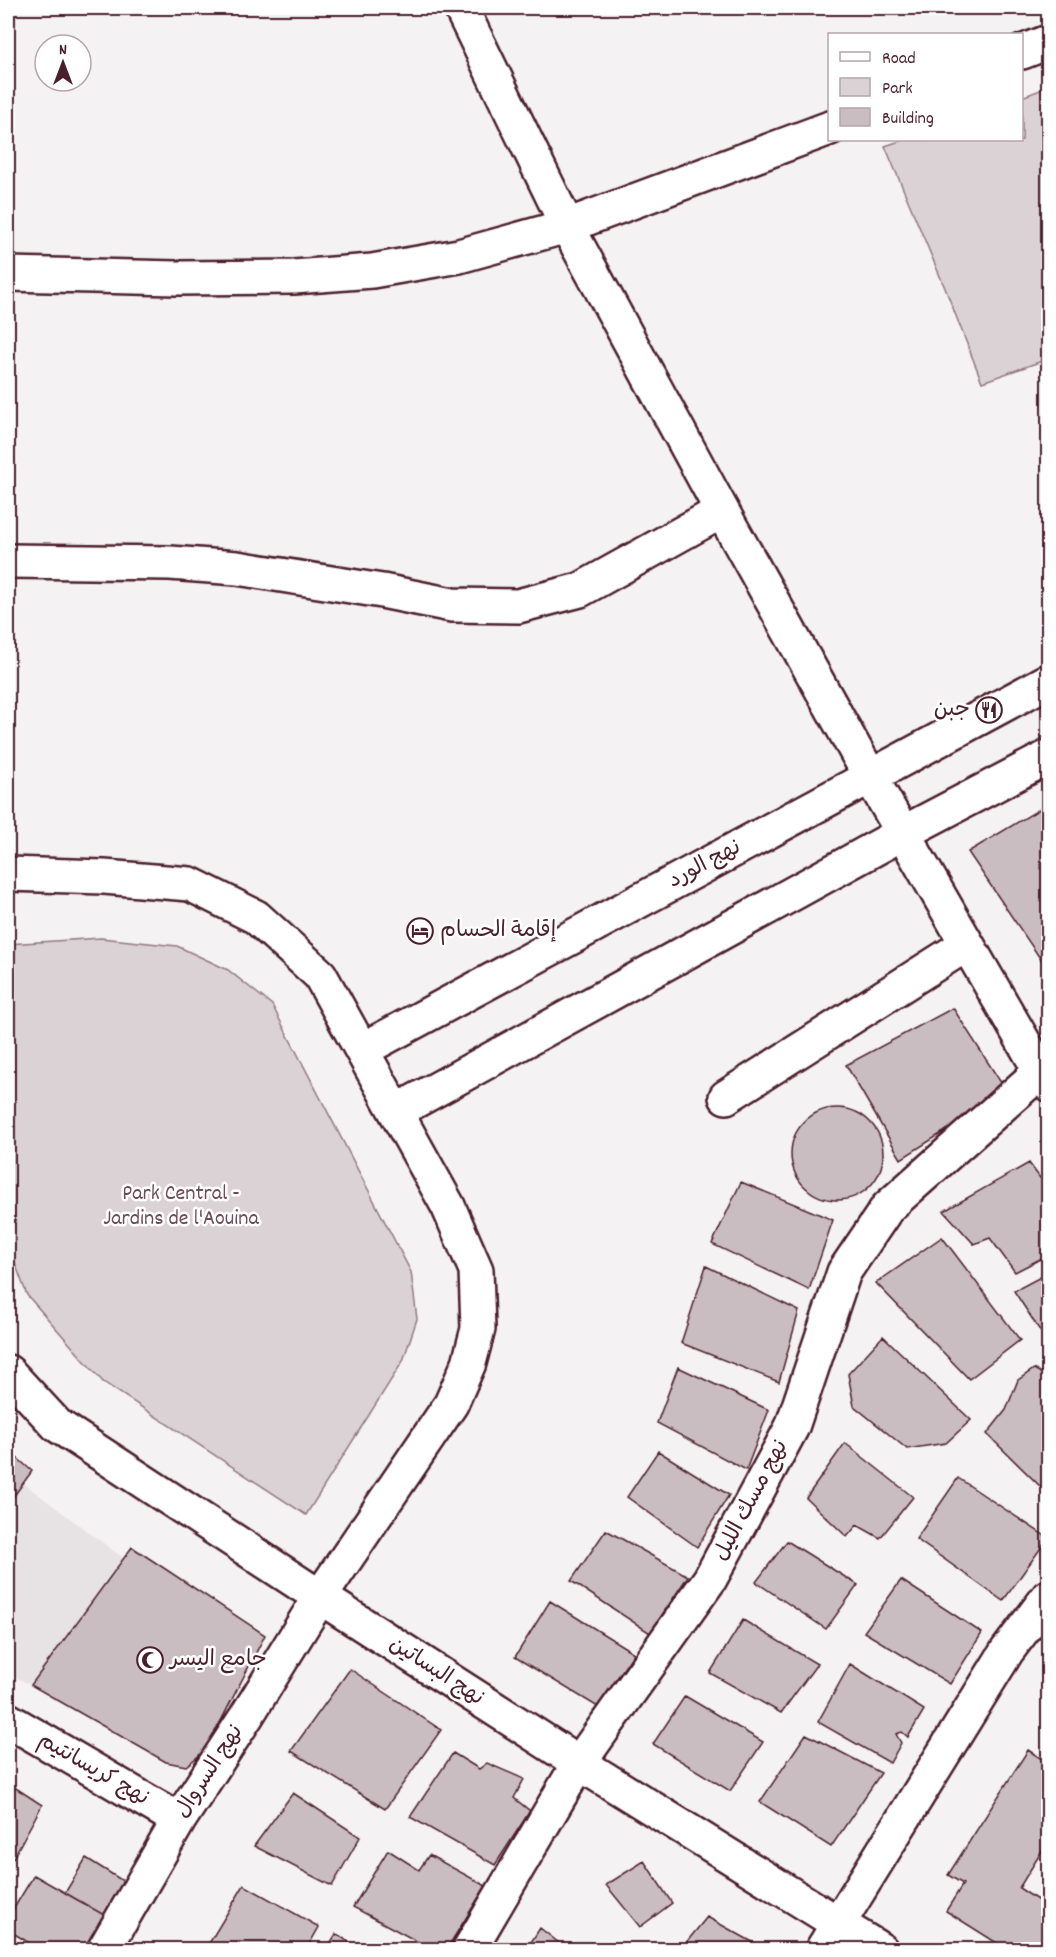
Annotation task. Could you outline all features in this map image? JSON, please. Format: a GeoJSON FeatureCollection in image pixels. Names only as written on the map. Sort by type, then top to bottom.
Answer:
{"type":"FeatureCollection","features":[{"type":"Feature","properties":{"kind":"street"},"geometry":{"type":"LineString","coordinates":[[461,8],[567,226],[722,511],[870,776],[1045,1077]]}},
{"type":"Feature","properties":{"kind":"street"},"geometry":{"type":"LineString","coordinates":[[1023,52],[1048,42]]}},
{"type":"Feature","properties":{"kind":"street"},"geometry":{"type":"LineString","coordinates":[[8,274],[177,278],[294,277],[372,271],[459,256],[567,226],[828,129]]}},
{"type":"Feature","properties":{"kind":"street"},"geometry":{"type":"LineString","coordinates":[[8,561],[170,563],[225,567],[382,591],[452,605],[518,606],[580,590],[722,511]]}},
{"type":"Feature","properties":{"kind":"street","name":"نهج الورد"},"geometry":{"type":"LineString","coordinates":[[362,1050],[1048,681]]}},
{"type":"Feature","properties":{"kind":"street"},"geometry":{"type":"LineString","coordinates":[[397,1111],[903,833],[1048,757]]}},
{"type":"Feature","properties":{"kind":"street","name":"نهج السروال"},"geometry":{"type":"LineString","coordinates":[[8,874],[104,877],[190,884],[256,917],[321,975],[448,1206],[476,1270],[478,1329],[469,1363],[451,1404],[320,1597],[179,1820],[104,1950]]}},
{"type":"Feature","properties":{"kind":"street"},"geometry":{"type":"LineString","coordinates":[[726,1097],[967,944]]}},
{"type":"Feature","properties":{"kind":"street","name":"نهج مسك الليل"},"geometry":{"type":"LineString","coordinates":[[469,1950],[579,1763],[711,1579],[792,1427],[844,1272],[888,1207],[1045,1077]]}},
{"type":"Feature","properties":{"kind":"street","name":"نهج البساتين"},"geometry":{"type":"LineString","coordinates":[[8,1372],[57,1425],[579,1763],[830,1936],[881,1950]]}},
{"type":"Feature","properties":{"kind":"street"},"geometry":{"type":"LineString","coordinates":[[830,1936],[1007,1651],[1048,1597]]}},
{"type":"Feature","properties":{"kind":"street","name":"نهج كريسانتيم"},"geometry":{"type":"LineString","coordinates":[[8,1720],[179,1820]]}},
{"type":"Feature","properties":{"kind":"shaded area"},"geometry":{"type":"Polygon","coordinates":[[[23,1483],[123,1558],[31,1685],[8,1673],[8,1504],[23,1483]]]}},
{"type":"Feature","properties":{"kind":"green space"},"geometry":{"type":"Polygon","coordinates":[[[1048,87],[1048,359],[982,382],[885,146],[900,141],[1023,141],[1023,97],[1048,87]]]}},
{"type":"Feature","properties":{"kind":"green space","name":"Park Central - Jardins de l'Aouina"},"geometry":{"type":"Polygon","coordinates":[[[101,938],[177,946],[228,970],[272,1005],[411,1272],[417,1319],[403,1361],[306,1515],[103,1382],[27,1295],[8,1244],[8,944],[101,938]]]}},
{"type":"Feature","properties":{"kind":"building"},"geometry":{"type":"Polygon","coordinates":[[[1048,804],[1048,970],[968,852],[1048,804]]]}},
{"type":"Feature","properties":{"kind":"building"},"geometry":{"type":"Polygon","coordinates":[[[953,1008],[1007,1092],[901,1159],[846,1065],[953,1008]]]}},
{"type":"Feature","properties":{"kind":"building"},"geometry":{"type":"Polygon","coordinates":[[[837,1108],[855,1112],[869,1122],[879,1136],[883,1154],[879,1172],[869,1186],[855,1196],[837,1200],[819,1196],[805,1186],[795,1172],[791,1154],[795,1136],[805,1122],[819,1112],[837,1108]]]}},
{"type":"Feature","properties":{"kind":"building"},"geometry":{"type":"Polygon","coordinates":[[[1029,1163],[1040,1178],[1048,1174],[1048,1255],[1015,1272],[990,1238],[974,1244],[944,1211],[1029,1163]]]}},
{"type":"Feature","properties":{"kind":"building"},"geometry":{"type":"Polygon","coordinates":[[[741,1182],[833,1220],[809,1290],[712,1244],[741,1182]]]}},
{"type":"Feature","properties":{"kind":"building"},"geometry":{"type":"Polygon","coordinates":[[[942,1237],[1020,1340],[969,1379],[876,1283],[942,1237]]]}},
{"type":"Feature","properties":{"kind":"building"},"geometry":{"type":"Polygon","coordinates":[[[706,1266],[799,1311],[779,1382],[681,1343],[706,1266]]]}},
{"type":"Feature","properties":{"kind":"building"},"geometry":{"type":"Polygon","coordinates":[[[1048,1273],[1048,1343],[1014,1291],[1048,1273]]]}},
{"type":"Feature","properties":{"kind":"building"},"geometry":{"type":"Polygon","coordinates":[[[883,1336],[971,1420],[946,1443],[907,1449],[854,1406],[848,1374],[883,1336]]]}},
{"type":"Feature","properties":{"kind":"building"},"geometry":{"type":"Polygon","coordinates":[[[678,1367],[769,1410],[746,1470],[657,1423],[678,1367]]]}},
{"type":"Feature","properties":{"kind":"building"},"geometry":{"type":"Polygon","coordinates":[[[1034,1369],[1048,1377],[1048,1494],[987,1434],[1006,1410],[1018,1380],[1034,1369]]]}},
{"type":"Feature","properties":{"kind":"building"},"geometry":{"type":"Polygon","coordinates":[[[845,1443],[913,1497],[880,1538],[857,1525],[847,1537],[806,1498],[845,1443]]]}},
{"type":"Feature","properties":{"kind":"building"},"geometry":{"type":"Polygon","coordinates":[[[8,1450],[32,1471],[8,1504],[8,1450]]]}},
{"type":"Feature","properties":{"kind":"building"},"geometry":{"type":"Polygon","coordinates":[[[658,1451],[729,1495],[697,1547],[627,1497],[658,1451]]]}},
{"type":"Feature","properties":{"kind":"building"},"geometry":{"type":"Polygon","coordinates":[[[958,1478],[1048,1538],[1003,1601],[916,1539],[958,1478]]]}},
{"type":"Feature","properties":{"kind":"building"},"geometry":{"type":"Polygon","coordinates":[[[606,1530],[688,1576],[650,1633],[571,1581],[606,1530]]]}},
{"type":"Feature","properties":{"kind":"building"},"geometry":{"type":"Polygon","coordinates":[[[787,1541],[858,1585],[826,1629],[756,1582],[787,1541]]]}},
{"type":"Feature","properties":{"kind":"building","name":"جامع اليسر"},"geometry":{"type":"Polygon","coordinates":[[[132,1547],[265,1635],[206,1750],[186,1766],[166,1762],[31,1685],[132,1547]]]}},
{"type":"Feature","properties":{"kind":"building"},"geometry":{"type":"Polygon","coordinates":[[[901,1580],[982,1633],[950,1684],[864,1632],[901,1580]]]}},
{"type":"Feature","properties":{"kind":"building"},"geometry":{"type":"Polygon","coordinates":[[[550,1601],[634,1653],[598,1707],[515,1657],[550,1601]]]}},
{"type":"Feature","properties":{"kind":"building"},"geometry":{"type":"Polygon","coordinates":[[[743,1620],[817,1664],[781,1713],[710,1673],[743,1620]]]}},
{"type":"Feature","properties":{"kind":"building"},"geometry":{"type":"Polygon","coordinates":[[[850,1664],[924,1710],[908,1737],[902,1732],[896,1734],[901,1743],[890,1763],[818,1722],[850,1664]]]}},
{"type":"Feature","properties":{"kind":"building"},"geometry":{"type":"Polygon","coordinates":[[[350,1669],[441,1730],[385,1809],[291,1751],[350,1669]]]}},
{"type":"Feature","properties":{"kind":"building"},"geometry":{"type":"Polygon","coordinates":[[[685,1696],[763,1742],[730,1791],[653,1744],[685,1696]]]}},
{"type":"Feature","properties":{"kind":"building"},"geometry":{"type":"Polygon","coordinates":[[[806,1734],[881,1773],[831,1847],[760,1802],[806,1734]]]}},
{"type":"Feature","properties":{"kind":"building"},"geometry":{"type":"Polygon","coordinates":[[[1028,1750],[1048,1763],[1048,1841],[1019,1888],[1048,1907],[1048,1950],[1008,1950],[946,1911],[963,1884],[948,1875],[1028,1750]]]}},
{"type":"Feature","properties":{"kind":"building"},"geometry":{"type":"Polygon","coordinates":[[[453,1753],[479,1769],[487,1763],[524,1779],[514,1798],[530,1811],[495,1865],[410,1817],[453,1753]]]}},
{"type":"Feature","properties":{"kind":"building"},"geometry":{"type":"Polygon","coordinates":[[[8,1783],[42,1805],[12,1860],[8,1857],[8,1783]]]}},
{"type":"Feature","properties":{"kind":"building"},"geometry":{"type":"Polygon","coordinates":[[[293,1793],[360,1837],[332,1886],[254,1846],[293,1793]]]}},
{"type":"Feature","properties":{"kind":"building"},"geometry":{"type":"Polygon","coordinates":[[[388,1850],[419,1870],[429,1855],[486,1886],[446,1950],[433,1950],[353,1907],[388,1850]]]}},
{"type":"Feature","properties":{"kind":"building"},"geometry":{"type":"Polygon","coordinates":[[[86,1858],[131,1886],[111,1919],[65,1893],[86,1858]]]}},
{"type":"Feature","properties":{"kind":"building"},"geometry":{"type":"Polygon","coordinates":[[[644,1861],[672,1903],[640,1927],[606,1885],[644,1861]]]}},
{"type":"Feature","properties":{"kind":"building"},"geometry":{"type":"Polygon","coordinates":[[[34,1875],[111,1919],[90,1950],[41,1950],[8,1930],[8,1918],[34,1875]]]}},
{"type":"Feature","properties":{"kind":"building"},"geometry":{"type":"Polygon","coordinates":[[[244,1885],[319,1927],[306,1950],[205,1950],[244,1885]]]}},
{"type":"Feature","properties":{"kind":"building"},"geometry":{"type":"Polygon","coordinates":[[[707,1917],[767,1950],[680,1950],[707,1917]]]}},
{"type":"Feature","properties":{"kind":"building"},"geometry":{"type":"Polygon","coordinates":[[[540,1928],[568,1950],[526,1950],[540,1928]]]}},
{"type":"Feature","properties":{"kind":"building"},"geometry":{"type":"Polygon","coordinates":[[[336,1934],[363,1950],[326,1950],[336,1934]]]}},
{"type":"Feature","properties":{"kind":"place","name":"جبن"},"geometry":{"type":"Point","coordinates":[989,710]}},
{"type":"Feature","properties":{"kind":"place","name":"إقامة الحسام"},"geometry":{"type":"Point","coordinates":[420,931]}},
{"type":"Feature","properties":{"kind":"place","name":"جامع اليسر"},"geometry":{"type":"Point","coordinates":[150,1660]}}]}
